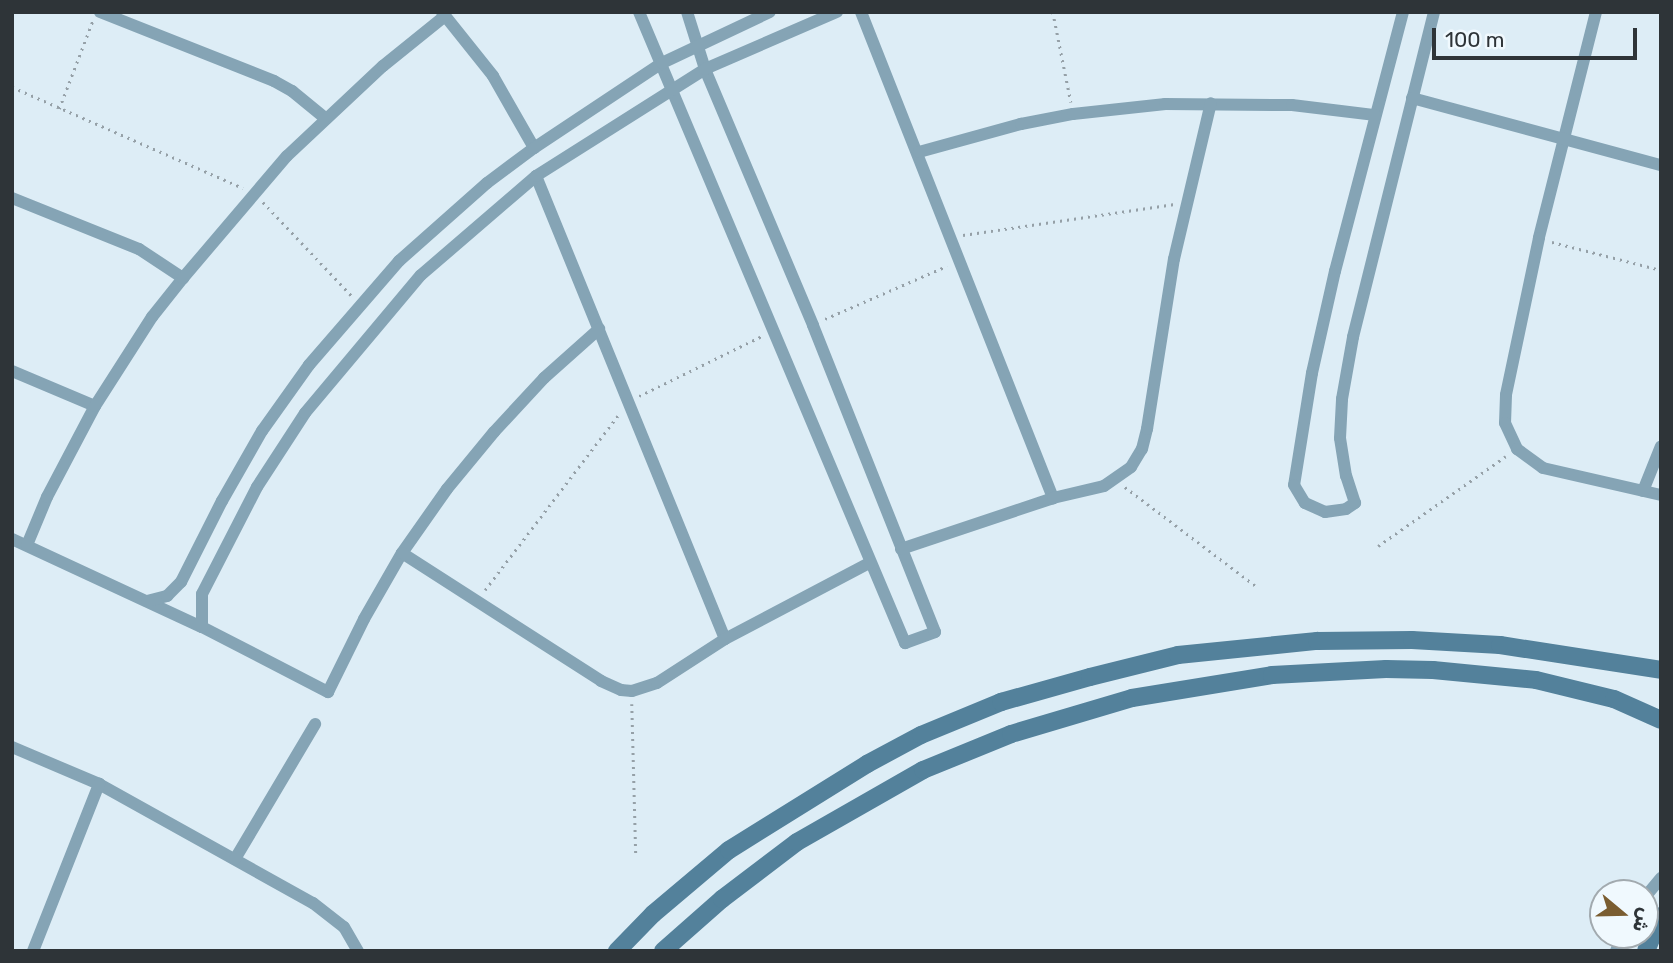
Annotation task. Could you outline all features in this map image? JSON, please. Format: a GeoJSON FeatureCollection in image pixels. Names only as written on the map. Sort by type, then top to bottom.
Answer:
{"type":"FeatureCollection","features":[{"type":"Feature","properties":{"kind":"street"},"geometry":{"type":"LineString","coordinates":[[98,12],[274,81],[292,91],[325,118]]}},
{"type":"Feature","properties":{"kind":"street"},"geometry":{"type":"LineString","coordinates":[[639,12],[905,643],[934,632],[813,325],[705,69],[687,12]]}},
{"type":"Feature","properties":{"kind":"street"},"geometry":{"type":"LineString","coordinates":[[147,601],[175,590],[262,431],[309,365],[359,304],[443,221],[534,148],[662,63],[770,12]]}},
{"type":"Feature","properties":{"kind":"street"},"geometry":{"type":"LineString","coordinates":[[202,627],[202,594],[257,487],[304,413],[421,275],[536,176],[705,69],[755,45],[837,12]]}},
{"type":"Feature","properties":{"kind":"street"},"geometry":{"type":"LineString","coordinates":[[861,12],[919,152],[1053,498]]}},
{"type":"Feature","properties":{"kind":"street"},"geometry":{"type":"LineString","coordinates":[[1403,12],[1335,271],[1312,373],[1294,485],[1298,495],[1314,509],[1335,512],[1355,503],[1346,476],[1340,438],[1342,400],[1353,337],[1434,12]]}},
{"type":"Feature","properties":{"kind":"street"},"geometry":{"type":"LineString","coordinates":[[1596,12],[1539,238],[1504,409],[1510,437],[1517,449],[1543,468],[1661,495]]}},
{"type":"Feature","properties":{"kind":"street"},"geometry":{"type":"LineString","coordinates":[[27,545],[47,497],[95,406],[152,317],[254,193],[325,118],[444,14],[493,76],[534,148]]}},
{"type":"Feature","properties":{"kind":"street"},"geometry":{"type":"LineString","coordinates":[[1412,98],[1661,165]]}},
{"type":"Feature","properties":{"kind":"street"},"geometry":{"type":"LineString","coordinates":[[919,152],[1008,127],[1073,114],[1210,103],[1292,105],[1375,115]]}},
{"type":"Feature","properties":{"kind":"street"},"geometry":{"type":"LineString","coordinates":[[901,548],[1053,498],[1104,486],[1116,480],[1137,458],[1147,429],[1164,315],[1186,203],[1210,103]]}},
{"type":"Feature","properties":{"kind":"street"},"geometry":{"type":"LineString","coordinates":[[536,176],[725,639]]}},
{"type":"Feature","properties":{"kind":"street"},"geometry":{"type":"LineString","coordinates":[[12,198],[139,249],[183,278]]}},
{"type":"Feature","properties":{"kind":"street"},"geometry":{"type":"LineString","coordinates":[[12,540],[202,627],[328,692],[364,619],[402,553],[447,489],[494,432],[544,379],[599,329]]}},
{"type":"Feature","properties":{"kind":"street"},"geometry":{"type":"LineString","coordinates":[[12,371],[95,406]]}},
{"type":"Feature","properties":{"kind":"street"},"geometry":{"type":"LineString","coordinates":[[1643,491],[1661,446]]}},
{"type":"Feature","properties":{"kind":"street"},"geometry":{"type":"LineString","coordinates":[[198,548],[219,558]]}},
{"type":"Feature","properties":{"kind":"street"},"geometry":{"type":"LineString","coordinates":[[402,553],[610,686],[632,691],[657,684],[725,639],[869,563]]}},
{"type":"Feature","properties":{"kind":"street"},"geometry":{"type":"LineString","coordinates":[[617,951],[653,914],[729,850],[839,780],[922,735],[1001,702],[1077,680],[1178,655],[1317,640],[1412,640],[1500,645],[1661,670]]}},
{"type":"Feature","properties":{"kind":"street"},"geometry":{"type":"LineString","coordinates":[[663,951],[722,899],[797,842],[923,770],[1011,734],[1132,698],[1272,675],[1373,669],[1433,670],[1548,683],[1614,699],[1661,720]]}},
{"type":"Feature","properties":{"kind":"street"},"geometry":{"type":"LineString","coordinates":[[235,859],[315,724]]}},
{"type":"Feature","properties":{"kind":"street"},"geometry":{"type":"LineString","coordinates":[[12,747],[99,784],[235,859],[334,918],[350,934],[358,951]]}},
{"type":"Feature","properties":{"kind":"street"},"geometry":{"type":"LineString","coordinates":[[33,951],[99,784]]}},
{"type":"Feature","properties":{"kind":"street"},"geometry":{"type":"LineString","coordinates":[[1646,951],[1661,916]]}},
{"type":"Feature","properties":{"kind":"path"},"geometry":{"type":"LineString","coordinates":[[59,109],[98,12]]}},
{"type":"Feature","properties":{"kind":"path"},"geometry":{"type":"LineString","coordinates":[[1053,12],[1073,114]]}},
{"type":"Feature","properties":{"kind":"path"},"geometry":{"type":"LineString","coordinates":[[12,87],[254,193],[359,304]]}},
{"type":"Feature","properties":{"kind":"path"},"geometry":{"type":"LineString","coordinates":[[950,237],[1186,203]]}},
{"type":"Feature","properties":{"kind":"path"},"geometry":{"type":"LineString","coordinates":[[1539,238],[1661,270]]}},
{"type":"Feature","properties":{"kind":"path"},"geometry":{"type":"LineString","coordinates":[[813,325],[959,260]]}},
{"type":"Feature","properties":{"kind":"path"},"geometry":{"type":"LineString","coordinates":[[477,601],[628,402],[773,330]]}},
{"type":"Feature","properties":{"kind":"path"},"geometry":{"type":"LineString","coordinates":[[1378,546],[1517,449]]}},
{"type":"Feature","properties":{"kind":"path"},"geometry":{"type":"LineString","coordinates":[[1116,480],[1256,587]]}},
{"type":"Feature","properties":{"kind":"path"},"geometry":{"type":"LineString","coordinates":[[632,691],[636,855]]}}]}
